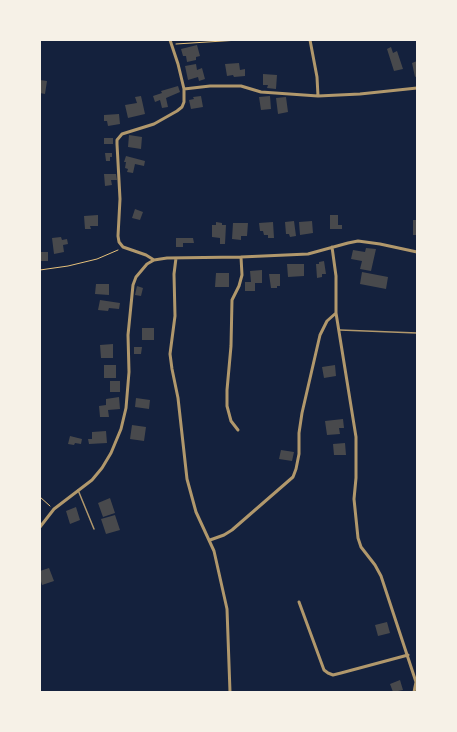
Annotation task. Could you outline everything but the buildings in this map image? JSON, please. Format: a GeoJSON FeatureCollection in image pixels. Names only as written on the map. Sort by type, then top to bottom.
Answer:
{"type":"FeatureCollection","features":[{"type":"Feature","properties":{"kind":"street"},"geometry":{"type":"LineString","coordinates":[[154,260],[142,253],[123,246],[119,242],[120,199],[116,144],[122,134],[154,124],[182,107],[184,102],[184,89],[170,40]]}},
{"type":"Feature","properties":{"kind":"street"},"geometry":{"type":"LineString","coordinates":[[310,40],[317,77],[318,96]]}},
{"type":"Feature","properties":{"kind":"street"},"geometry":{"type":"LineString","coordinates":[[184,89],[210,86],[241,86],[261,92],[318,96],[360,94],[417,88]]}},
{"type":"Feature","properties":{"kind":"street"},"geometry":{"type":"LineString","coordinates":[[40,527],[54,509],[92,480],[102,468],[111,453],[121,429],[126,408],[128,390],[128,335],[133,285],[141,270],[154,260],[308,254],[348,243],[367,242],[417,252]]}},
{"type":"Feature","properties":{"kind":"street"},"geometry":{"type":"LineString","coordinates":[[332,247],[336,276],[336,313],[338,330],[356,437],[356,478],[354,499],[358,538],[361,547],[381,576],[417,682],[414,692]]}},
{"type":"Feature","properties":{"kind":"street"},"geometry":{"type":"LineString","coordinates":[[238,430],[231,422],[227,406],[227,390],[231,346],[232,300],[239,286],[242,275],[241,257]]}},
{"type":"Feature","properties":{"kind":"street"},"geometry":{"type":"LineString","coordinates":[[176,258],[174,274],[174,316],[170,354],[178,398],[187,479],[196,512],[214,551],[227,609],[230,692]]}},
{"type":"Feature","properties":{"kind":"street"},"geometry":{"type":"LineString","coordinates":[[210,540],[224,535],[232,530],[293,477],[299,454],[299,433],[302,413],[320,335],[327,321],[336,313]]}},
{"type":"Feature","properties":{"kind":"street"},"geometry":{"type":"LineString","coordinates":[[299,602],[324,670],[328,673],[333,675],[408,655]]}},
{"type":"Feature","properties":{"kind":"lane"},"geometry":{"type":"LineString","coordinates":[[338,330],[417,333]]}},
{"type":"Feature","properties":{"kind":"lane"},"geometry":{"type":"LineString","coordinates":[[78,490],[94,529]]}},
{"type":"Feature","properties":{"kind":"path"},"geometry":{"type":"LineString","coordinates":[[172,45],[239,40]]}},
{"type":"Feature","properties":{"kind":"path"},"geometry":{"type":"LineString","coordinates":[[40,270],[97,259],[115,253],[123,246]]}},
{"type":"Feature","properties":{"kind":"path"},"geometry":{"type":"LineString","coordinates":[[40,497],[54,509]]}}]}
